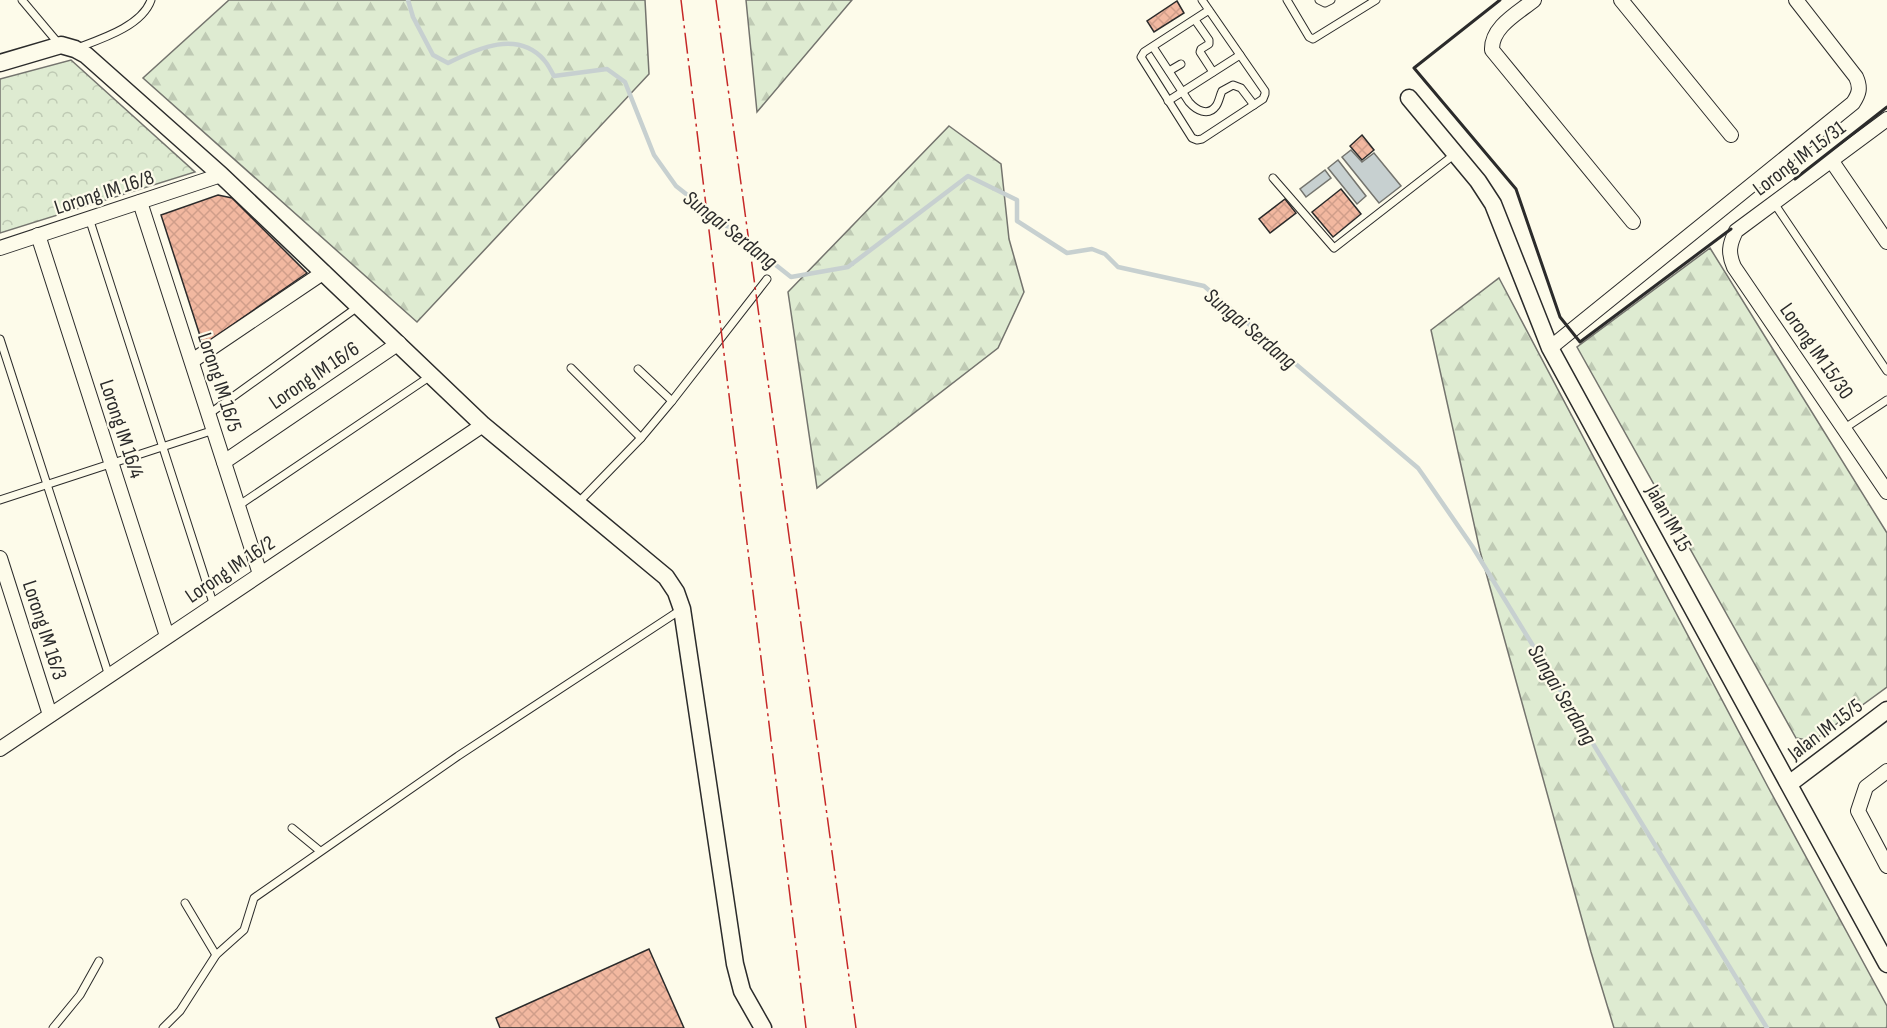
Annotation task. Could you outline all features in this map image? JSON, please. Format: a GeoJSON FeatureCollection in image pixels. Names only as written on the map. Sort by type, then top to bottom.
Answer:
{"type":"FeatureCollection","features":[{"type":"Feature","properties":{"kind":"street"},"geometry":{"type":"LineString","coordinates":[[1534,0],[1501,26],[1491,42],[1492,50],[1633,222]]}},
{"type":"Feature","properties":{"kind":"street"},"geometry":{"type":"LineString","coordinates":[[1621,0],[1731,135]]}},
{"type":"Feature","properties":{"kind":"street"},"geometry":{"type":"LineString","coordinates":[[1550,348],[1853,103],[1857,97],[1859,84],[1856,77],[1796,0]]}},
{"type":"Feature","properties":{"kind":"street"},"geometry":{"type":"LineString","coordinates":[[0,63],[68,47],[95,62],[324,272],[483,425],[666,577],[676,592],[682,609],[735,964],[742,991],[763,1028]]}},
{"type":"Feature","properties":{"kind":"street","name":"Jalan IM 15"},"geometry":{"type":"LineString","coordinates":[[1409,98],[1478,181],[1493,204],[1550,348],[1887,964]]}},
{"type":"Feature","properties":{"kind":"street","name":"Lorong IM 15/31"},"geometry":{"type":"LineString","coordinates":[[1736,231],[1886,121]]}},
{"type":"Feature","properties":{"kind":"street"},"geometry":{"type":"LineString","coordinates":[[1831,160],[1887,242]]}},
{"type":"Feature","properties":{"kind":"street","name":"Lorong IM 16/8"},"geometry":{"type":"LineString","coordinates":[[0,248],[221,176]]}},
{"type":"Feature","properties":{"kind":"street","name":"Lorong IM 16/5"},"geometry":{"type":"LineString","coordinates":[[140,202],[260,574]]}},
{"type":"Feature","properties":{"kind":"street","name":"Lorong IM 15/30"},"geometry":{"type":"LineString","coordinates":[[1736,231],[1729,244],[1729,256],[1734,267],[1887,492]]}},
{"type":"Feature","properties":{"kind":"street","name":"Lorong IM 16/4"},"geometry":{"type":"LineString","coordinates":[[38,235],[167,636]]}},
{"type":"Feature","properties":{"kind":"street"},"geometry":{"type":"LineString","coordinates":[[192,361],[324,272]]}},
{"type":"Feature","properties":{"kind":"street","name":"Lorong IM 16/6"},"geometry":{"type":"LineString","coordinates":[[224,462],[399,343]]}},
{"type":"Feature","properties":{"kind":"street","name":"Lorong IM 16/2"},"geometry":{"type":"LineString","coordinates":[[0,748],[483,425]]}},
{"type":"Feature","properties":{"kind":"street","name":"Lorong IM 16/3"},"geometry":{"type":"LineString","coordinates":[[0,558],[50,715]]}},
{"type":"Feature","properties":{"kind":"street","name":"Jalan IM 15/5"},"geometry":{"type":"LineString","coordinates":[[1790,784],[1887,710]]}},
{"type":"Feature","properties":{"kind":"street"},"geometry":{"type":"LineString","coordinates":[[1887,771],[1866,788],[1858,811],[1887,866]]}},
{"type":"Feature","properties":{"kind":"lane"},"geometry":{"type":"LineString","coordinates":[[22,0],[68,47],[106,36],[136,20],[151,0]]}},
{"type":"Feature","properties":{"kind":"lane"},"geometry":{"type":"LineString","coordinates":[[1203,0],[1265,91],[1263,99],[1197,140],[1192,138],[1141,60],[1142,54],[1209,10]]}},
{"type":"Feature","properties":{"kind":"lane"},"geometry":{"type":"LineString","coordinates":[[1287,0],[1313,39],[1376,0]]}},
{"type":"Feature","properties":{"kind":"lane"},"geometry":{"type":"LineString","coordinates":[[1318,0],[1325,3],[1331,0]]}},
{"type":"Feature","properties":{"kind":"lane"},"geometry":{"type":"LineString","coordinates":[[1195,20],[1209,40],[1209,44],[1200,52],[1213,72]]}},
{"type":"Feature","properties":{"kind":"lane"},"geometry":{"type":"LineString","coordinates":[[1153,47],[1182,92],[1193,107],[1200,112],[1216,106],[1222,91],[1233,86],[1241,88],[1254,105]]}},
{"type":"Feature","properties":{"kind":"lane"},"geometry":{"type":"LineString","coordinates":[[1168,101],[1240,55]]}},
{"type":"Feature","properties":{"kind":"lane"},"geometry":{"type":"LineString","coordinates":[[1169,71],[1181,64]]}},
{"type":"Feature","properties":{"kind":"lane"},"geometry":{"type":"LineString","coordinates":[[1273,177],[1334,248],[1455,153]]}},
{"type":"Feature","properties":{"kind":"lane"},"geometry":{"type":"LineString","coordinates":[[1774,203],[1887,371]]}},
{"type":"Feature","properties":{"kind":"lane"},"geometry":{"type":"LineString","coordinates":[[89,219],[214,606]]}},
{"type":"Feature","properties":{"kind":"lane"},"geometry":{"type":"LineString","coordinates":[[577,504],[641,438],[767,279]]}},
{"type":"Feature","properties":{"kind":"lane"},"geometry":{"type":"LineString","coordinates":[[209,414],[359,306]]}},
{"type":"Feature","properties":{"kind":"lane"},"geometry":{"type":"LineString","coordinates":[[0,339],[109,676]]}},
{"type":"Feature","properties":{"kind":"lane"},"geometry":{"type":"LineString","coordinates":[[570,368],[641,438]]}},
{"type":"Feature","properties":{"kind":"lane"},"geometry":{"type":"LineString","coordinates":[[638,369],[672,400]]}},
{"type":"Feature","properties":{"kind":"lane"},"geometry":{"type":"LineString","coordinates":[[238,506],[432,375]]}},
{"type":"Feature","properties":{"kind":"lane"},"geometry":{"type":"LineString","coordinates":[[1845,428],[1887,400]]}},
{"type":"Feature","properties":{"kind":"lane"},"geometry":{"type":"LineString","coordinates":[[0,500],[214,430]]}},
{"type":"Feature","properties":{"kind":"lane"},"geometry":{"type":"LineString","coordinates":[[163,1028],[180,1011],[216,955],[244,930],[254,898],[458,756],[682,609]]}},
{"type":"Feature","properties":{"kind":"lane"},"geometry":{"type":"LineString","coordinates":[[292,828],[320,850]]}},
{"type":"Feature","properties":{"kind":"lane"},"geometry":{"type":"LineString","coordinates":[[185,903],[216,955]]}},
{"type":"Feature","properties":{"kind":"lane"},"geometry":{"type":"LineString","coordinates":[[53,1028],[80,995],[99,961]]}},
{"type":"Feature","properties":{"kind":"green space"},"geometry":{"type":"Polygon","coordinates":[[[229,0],[645,0],[649,74],[417,322],[143,78],[229,0]]]}},
{"type":"Feature","properties":{"kind":"green space"},"geometry":{"type":"Polygon","coordinates":[[[746,0],[852,0],[757,112],[746,0]]]}},
{"type":"Feature","properties":{"kind":"green space"},"geometry":{"type":"Polygon","coordinates":[[[71,60],[195,172],[0,233],[0,79],[71,60]]]}},
{"type":"Feature","properties":{"kind":"green space"},"geometry":{"type":"Polygon","coordinates":[[[949,126],[1001,164],[1009,239],[1024,292],[998,348],[817,488],[788,292],[949,126]]]}},
{"type":"Feature","properties":{"kind":"green space"},"geometry":{"type":"Polygon","coordinates":[[[1710,248],[1887,533],[1887,687],[1813,741],[1796,738],[1577,347],[1710,248]]]}},
{"type":"Feature","properties":{"kind":"green space"},"geometry":{"type":"Polygon","coordinates":[[[1499,278],[1768,787],[1887,1006],[1887,1028],[1614,1028],[1480,551],[1431,330],[1499,278]]]}},
{"type":"Feature","properties":{"kind":"shaded area"},"geometry":{"type":"Polygon","coordinates":[[[1351,150],[1362,162],[1374,153],[1401,186],[1379,203],[1342,157],[1351,150]]]}},
{"type":"Feature","properties":{"kind":"shaded area"},"geometry":{"type":"Polygon","coordinates":[[[1338,160],[1366,196],[1357,204],[1328,168],[1338,160]]]}},
{"type":"Feature","properties":{"kind":"shaded area"},"geometry":{"type":"Polygon","coordinates":[[[1325,170],[1331,178],[1306,197],[1300,189],[1325,170]]]}},
{"type":"Feature","properties":{"kind":"building"},"geometry":{"type":"Polygon","coordinates":[[[1177,1],[1184,13],[1154,32],[1147,21],[1177,1]]]}},
{"type":"Feature","properties":{"kind":"building"},"geometry":{"type":"Polygon","coordinates":[[[1362,135],[1374,150],[1362,160],[1350,146],[1362,135]]]}},
{"type":"Feature","properties":{"kind":"building"},"geometry":{"type":"Polygon","coordinates":[[[1341,189],[1361,214],[1333,237],[1312,212],[1341,189]]]}},
{"type":"Feature","properties":{"kind":"building"},"geometry":{"type":"Polygon","coordinates":[[[218,195],[232,198],[307,273],[203,345],[161,215],[218,195]]]}},
{"type":"Feature","properties":{"kind":"building"},"geometry":{"type":"Polygon","coordinates":[[[1285,199],[1296,213],[1270,233],[1259,219],[1285,199]]]}},
{"type":"Feature","properties":{"kind":"building"},"geometry":{"type":"Polygon","coordinates":[[[649,949],[684,1028],[500,1028],[496,1018],[649,949]]]}},
{"type":"Feature","properties":{"kind":"waterway","name":"Sungai Serdang"},"geometry":{"type":"LineString","coordinates":[[408,0],[413,17],[433,55],[448,63],[485,48],[510,44],[534,51],[554,76],[607,69],[625,82],[654,155],[676,186],[791,277],[848,267],[968,176],[1017,200],[1017,221],[1067,253],[1092,249],[1105,254],[1118,267],[1204,286],[1418,468],[1472,546],[1767,1028]]}},
{"type":"Feature","properties":{"kind":"wall"},"geometry":{"type":"LineString","coordinates":[[1500,0],[1414,68],[1516,189],[1560,317],[1580,342],[1731,229]]}},
{"type":"Feature","properties":{"kind":"wall"},"geometry":{"type":"LineString","coordinates":[[1795,179],[1887,107]]}},
{"type":"Feature","properties":{"kind":"power"},"geometry":{"type":"LineString","coordinates":[[681,0],[806,1028]]}},
{"type":"Feature","properties":{"kind":"power"},"geometry":{"type":"LineString","coordinates":[[716,0],[856,1028]]}}]}
